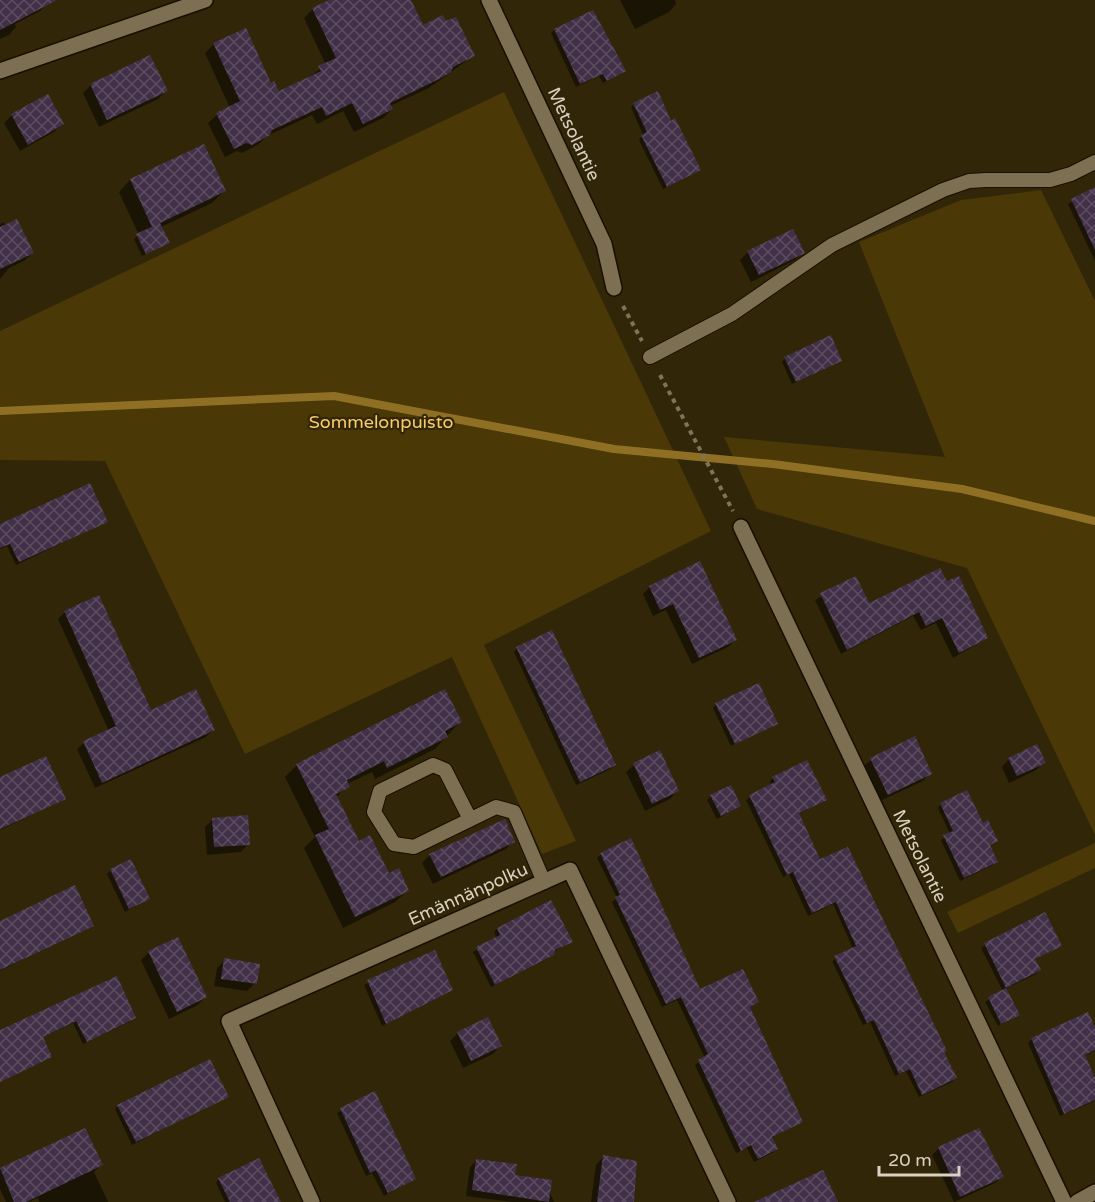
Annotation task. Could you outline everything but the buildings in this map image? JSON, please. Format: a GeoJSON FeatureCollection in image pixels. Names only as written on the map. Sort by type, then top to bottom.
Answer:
{"type":"FeatureCollection","features":[{"type":"Feature","properties":{"kind":"street"},"geometry":{"type":"LineString","coordinates":[[0,70],[206,0]]}},
{"type":"Feature","properties":{"kind":"street","name":"Metsolantie"},"geometry":{"type":"LineString","coordinates":[[489,0],[604,244],[614,288]]}},
{"type":"Feature","properties":{"kind":"street","name":"Metsolantie"},"geometry":{"type":"LineString","coordinates":[[741,527],[1064,1202]]}},
{"type":"Feature","properties":{"kind":"street","name":"Emännänpolku"},"geometry":{"type":"LineString","coordinates":[[312,1202],[229,1021],[570,870],[728,1202]]}},
{"type":"Feature","properties":{"kind":"street"},"geometry":{"type":"LineString","coordinates":[[1077,1202],[1095,1192]]}},
{"type":"Feature","properties":{"kind":"lane"},"geometry":{"type":"LineString","coordinates":[[650,357],[732,314],[832,244],[943,190],[969,181],[1050,180],[1071,174],[1095,162]]}},
{"type":"Feature","properties":{"kind":"lane"},"geometry":{"type":"LineString","coordinates":[[470,819],[445,770],[433,765],[380,791],[374,812],[394,844],[414,847],[496,807],[514,812],[544,882]]}},
{"type":"Feature","properties":{"kind":"path"},"geometry":{"type":"LineString","coordinates":[[696,442],[741,527]]}},
{"type":"Feature","properties":{"kind":"green space","name":"Sommelonpuisto"},"geometry":{"type":"Polygon","coordinates":[[[504,92],[711,531],[484,645],[576,841],[542,854],[452,657],[245,754],[105,461],[0,460],[0,331],[504,92]]]}},
{"type":"Feature","properties":{"kind":"green space"},"geometry":{"type":"Polygon","coordinates":[[[1041,190],[1095,301],[1095,835],[967,568],[757,509],[724,437],[945,457],[859,242],[961,200],[1041,190]]]}},
{"type":"Feature","properties":{"kind":"green space"},"geometry":{"type":"Polygon","coordinates":[[[1095,843],[1095,868],[958,933],[947,912],[1095,843]]]}},
{"type":"Feature","properties":{"kind":"waterway"},"geometry":{"type":"LineString","coordinates":[[0,411],[334,396],[614,449],[773,464],[962,489],[1095,521]]}}]}
